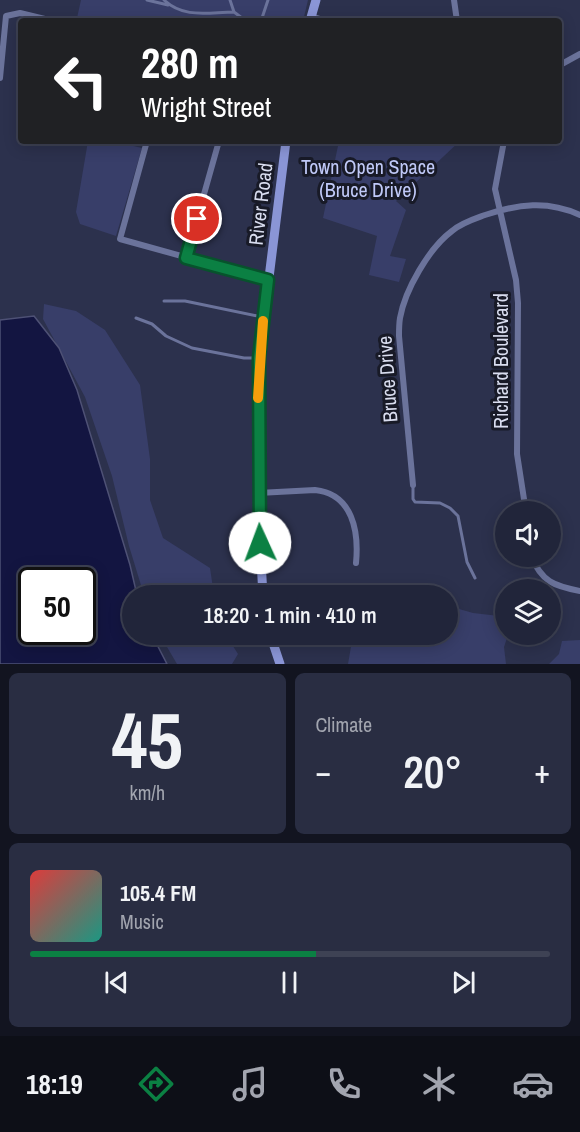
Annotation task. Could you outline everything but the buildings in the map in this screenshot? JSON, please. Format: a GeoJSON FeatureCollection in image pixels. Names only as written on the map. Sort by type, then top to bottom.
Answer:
{"type":"FeatureCollection","features":[{"type":"Feature","properties":{"kind":"main road"},"geometry":{"type":"LineString","coordinates":[[311,18],[316,0]]}},
{"type":"Feature","properties":{"kind":"main road","name":"River Road"},"geometry":{"type":"LineString","coordinates":[[262,585],[258,493],[259,358],[286,144]]}},
{"type":"Feature","properties":{"kind":"main road"},"geometry":{"type":"LineString","coordinates":[[274,645],[280,664]]}},
{"type":"Feature","properties":{"kind":"street"},"geometry":{"type":"LineString","coordinates":[[454,0],[457,18]]}},
{"type":"Feature","properties":{"kind":"street"},"geometry":{"type":"LineString","coordinates":[[0,78],[6,16],[20,13],[41,18]]}},
{"type":"Feature","properties":{"kind":"street"},"geometry":{"type":"LineString","coordinates":[[562,64],[580,54]]}},
{"type":"Feature","properties":{"kind":"street"},"geometry":{"type":"LineString","coordinates":[[146,144],[120,239],[268,280]]}},
{"type":"Feature","properties":{"kind":"street"},"geometry":{"type":"LineString","coordinates":[[186,258],[218,144]]}},
{"type":"Feature","properties":{"kind":"street","name":"Richard Boulevard"},"geometry":{"type":"LineString","coordinates":[[503,144],[495,189],[516,280],[518,303],[517,454],[524,501]]}},
{"type":"Feature","properties":{"kind":"street","name":"Bruce Drive"},"geometry":{"type":"LineString","coordinates":[[413,485],[399,336],[400,317],[422,266],[451,231],[469,221],[500,210],[538,204],[553,205],[580,214]]}},
{"type":"Feature","properties":{"kind":"street"},"geometry":{"type":"LineString","coordinates":[[258,493],[315,490],[330,493],[338,498],[347,506],[354,524],[357,546],[356,563]]}},
{"type":"Feature","properties":{"kind":"street"},"geometry":{"type":"LineString","coordinates":[[536,567],[547,581],[580,591]]}},
{"type":"Feature","properties":{"kind":"lane"},"geometry":{"type":"LineString","coordinates":[[147,0],[194,14],[234,12]]}},
{"type":"Feature","properties":{"kind":"lane"},"geometry":{"type":"LineString","coordinates":[[164,0],[170,6]]}},
{"type":"Feature","properties":{"kind":"lane"},"geometry":{"type":"LineString","coordinates":[[230,0],[234,12],[242,18]]}},
{"type":"Feature","properties":{"kind":"lane"},"geometry":{"type":"LineString","coordinates":[[262,18],[268,0]]}},
{"type":"Feature","properties":{"kind":"lane"},"geometry":{"type":"LineString","coordinates":[[164,301],[185,301],[263,318]]}},
{"type":"Feature","properties":{"kind":"lane"},"geometry":{"type":"LineString","coordinates":[[136,318],[152,324],[166,336],[192,348],[244,358],[259,358]]}},
{"type":"Feature","properties":{"kind":"lane"},"geometry":{"type":"LineString","coordinates":[[413,485],[415,502],[440,503],[450,508],[458,516],[466,559],[475,578]]}},
{"type":"Feature","properties":{"kind":"green space"},"geometry":{"type":"Polygon","coordinates":[[[81,0],[308,0],[304,18],[77,18],[81,0]]]}},
{"type":"Feature","properties":{"kind":"green space"},"geometry":{"type":"Polygon","coordinates":[[[87,144],[125,144],[142,148],[116,236],[80,224],[76,212],[87,144]]]}},
{"type":"Feature","properties":{"kind":"green space","name":"Town Open Space (Bruce Drive)"},"geometry":{"type":"Polygon","coordinates":[[[338,144],[457,144],[396,201],[406,210],[390,256],[406,259],[399,282],[369,275],[377,236],[323,218],[338,144]]]}},
{"type":"Feature","properties":{"kind":"green space"},"geometry":{"type":"Polygon","coordinates":[[[44,304],[76,311],[105,330],[140,385],[150,459],[150,500],[163,538],[210,568],[213,585],[141,585],[112,476],[85,397],[43,319],[44,304]]]}},
{"type":"Feature","properties":{"kind":"green space"},"geometry":{"type":"Polygon","coordinates":[[[458,609],[495,616],[495,645],[505,645],[506,664],[348,664],[351,645],[458,645],[458,609]]]}},
{"type":"Feature","properties":{"kind":"green space"},"geometry":{"type":"Polygon","coordinates":[[[580,640],[580,664],[549,664],[559,654],[562,641],[580,640]]]}},
{"type":"Feature","properties":{"kind":"green space"},"geometry":{"type":"Polygon","coordinates":[[[166,645],[232,645],[238,654],[232,664],[177,664],[166,645]]]}},
{"type":"Feature","properties":{"kind":"shaded area"},"geometry":{"type":"Polygon","coordinates":[[[34,316],[59,348],[77,390],[130,565],[135,585],[122,585],[122,645],[157,645],[167,664],[0,664],[0,320],[34,316]]]}},
{"type":"Feature","properties":{"kind":"slow traffic"},"geometry":{"type":"LineString","coordinates":[[258,398],[263,321]]}},
{"type":"Feature","properties":{"kind":"route"},"geometry":{"type":"LineString","coordinates":[[197,219],[186,258],[268,280],[259,358],[260,543]]}}]}
